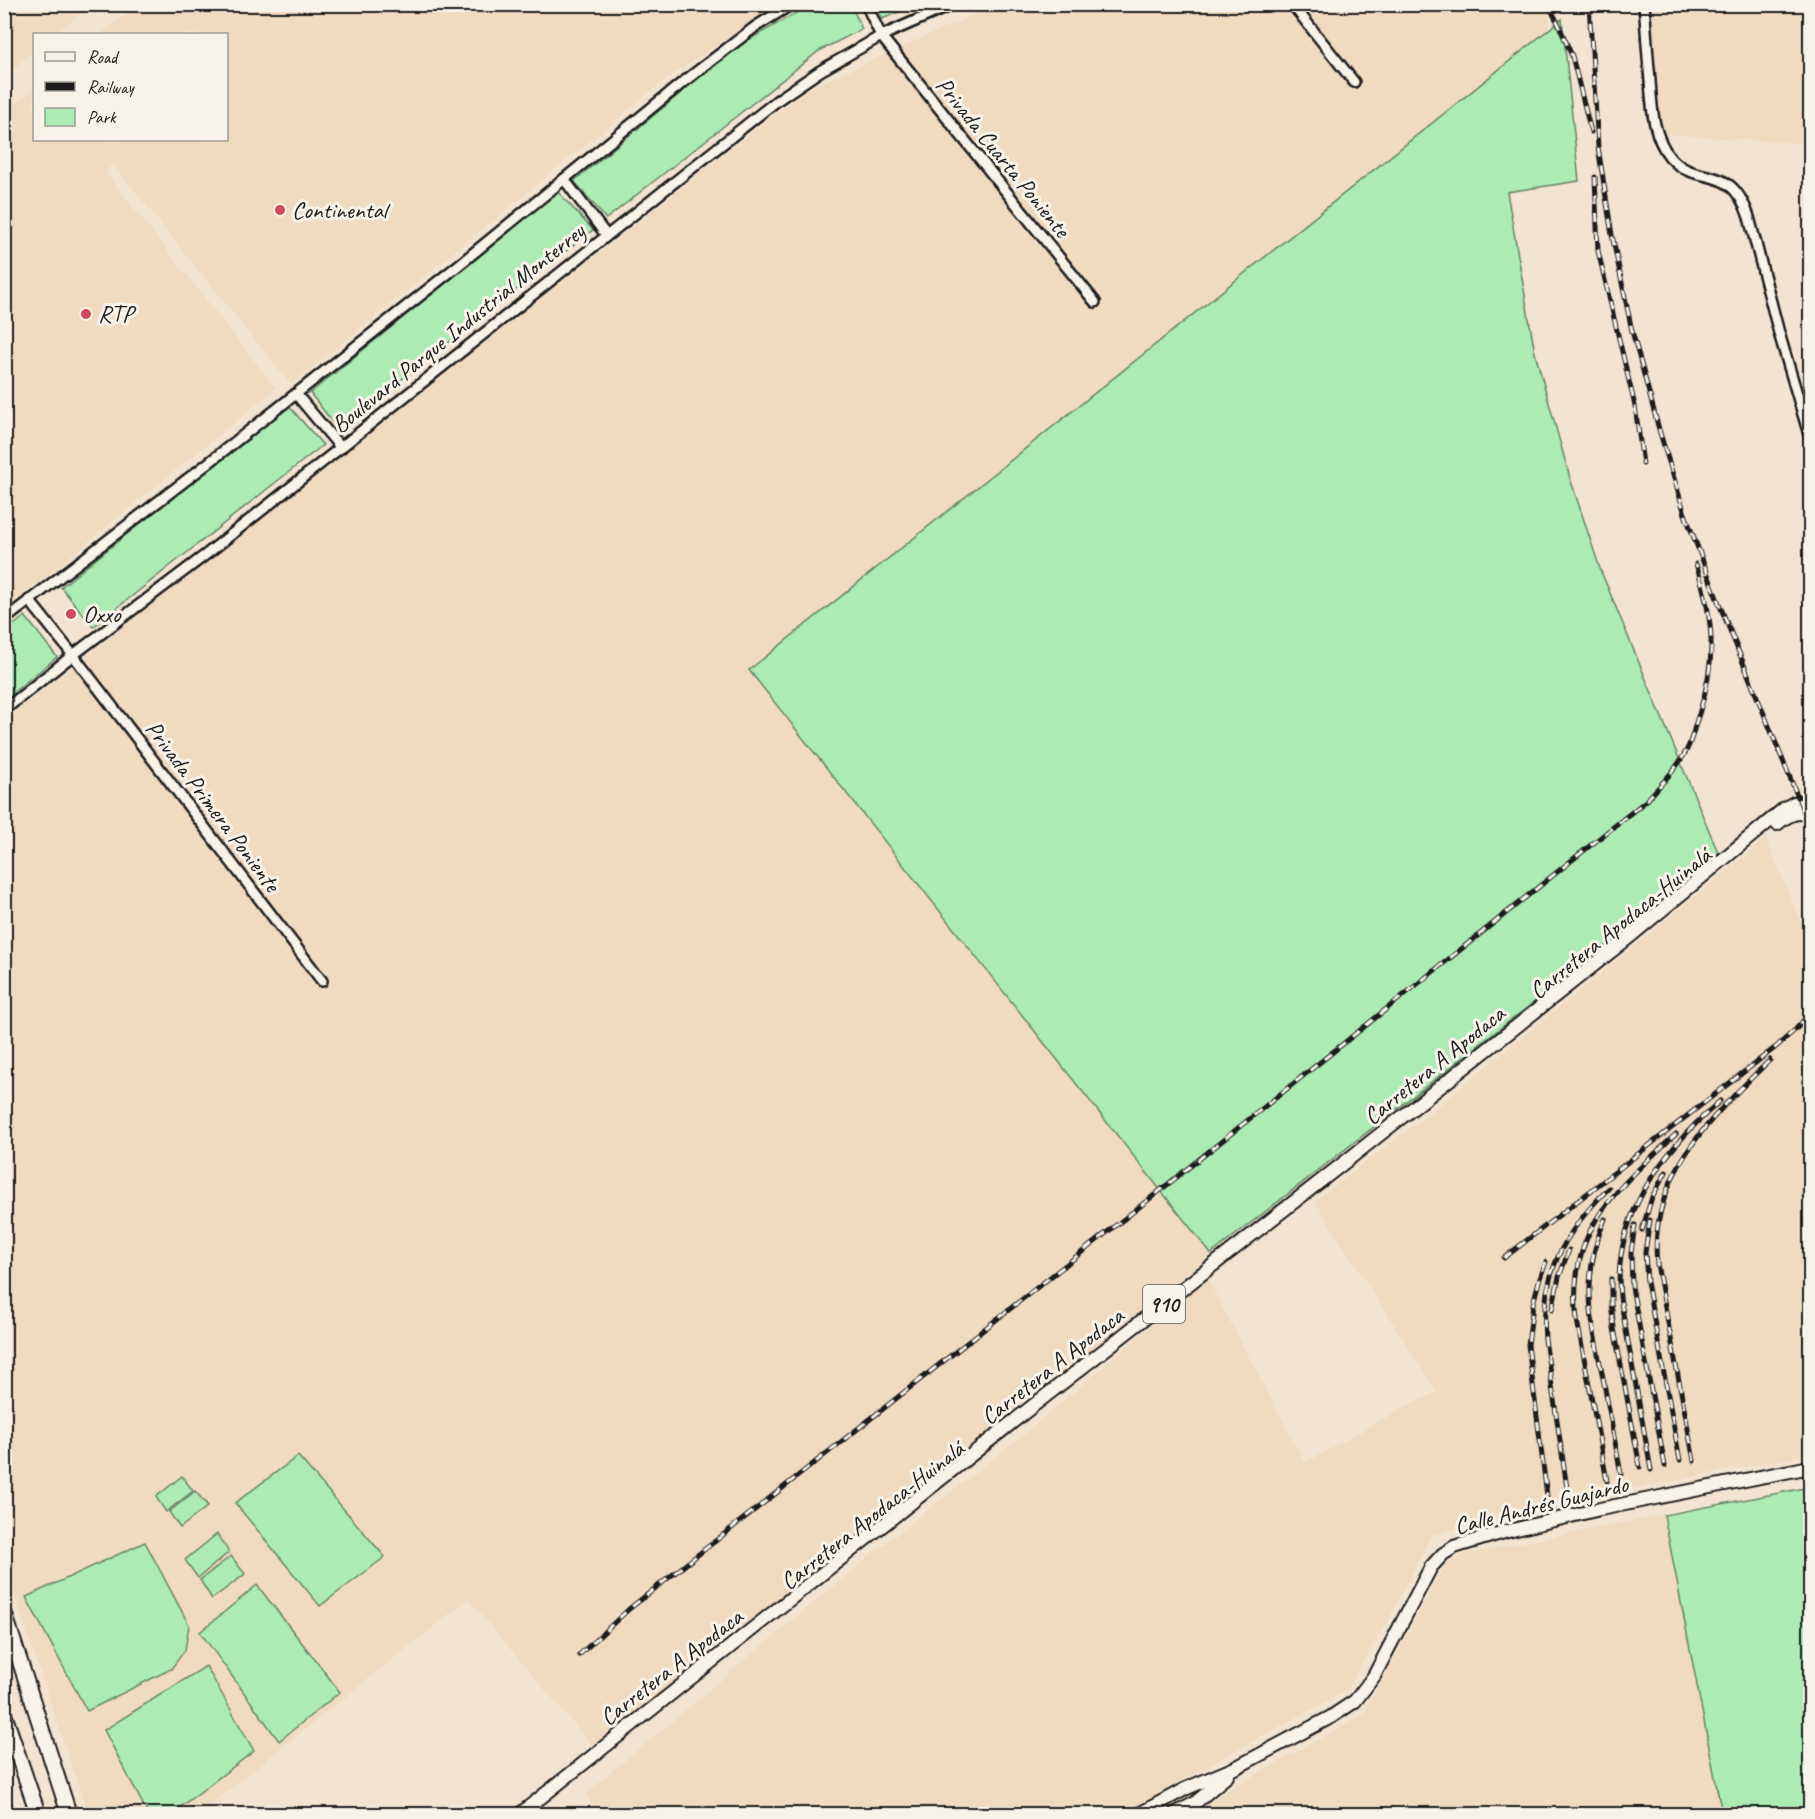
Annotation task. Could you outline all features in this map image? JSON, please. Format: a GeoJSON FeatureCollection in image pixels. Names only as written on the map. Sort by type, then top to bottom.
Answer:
{"type":"FeatureCollection","features":[{"type":"Feature","properties":{"kind":"highway"},"geometry":{"type":"LineString","coordinates":[[4,1612],[69,1815]]}},
{"type":"Feature","properties":{"kind":"highway"},"geometry":{"type":"LineString","coordinates":[[4,1714],[38,1815]]}},
{"type":"Feature","properties":{"kind":"main road","name":"Carretera A Apodaca"},"geometry":{"type":"LineString","coordinates":[[520,1815],[1034,1405],[1628,938],[1785,808],[1794,803],[1810,802]]}},
{"type":"Feature","properties":{"kind":"main road","name":"Carretera Apodaca-Huinalá"},"geometry":{"type":"LineString","coordinates":[[528,1815],[1787,817],[1798,813],[1810,815]]}},
{"type":"Feature","properties":{"kind":"main road","name":"Calle Andrés Guajardo"},"geometry":{"type":"LineString","coordinates":[[1139,1815],[1185,1789],[1237,1767],[1331,1717],[1355,1701],[1374,1676],[1431,1568],[1443,1554],[1454,1547],[1570,1516],[1810,1467]]}},
{"type":"Feature","properties":{"kind":"main road","name":"Calle Andrés Guajardo"},"geometry":{"type":"LineString","coordinates":[[1174,1815],[1195,1803],[1237,1767]]}},
{"type":"Feature","properties":{"kind":"street","name":"Boulevard Parque Industrial Monterrey"},"geometry":{"type":"LineString","coordinates":[[4,620],[296,394],[713,59],[755,27],[792,4]]}},
{"type":"Feature","properties":{"kind":"street","name":"Privada Cuarta Poniente"},"geometry":{"type":"LineString","coordinates":[[866,4],[881,36],[1095,302]]}},
{"type":"Feature","properties":{"kind":"street","name":"Boulevard Parque Industrial Monterrey"},"geometry":{"type":"LineString","coordinates":[[4,710],[208,554],[778,99],[820,71],[881,36],[954,4]]}},
{"type":"Feature","properties":{"kind":"street"},"geometry":{"type":"LineString","coordinates":[[1292,4],[1354,82]]}},
{"type":"Feature","properties":{"kind":"street"},"geometry":{"type":"LineString","coordinates":[[1644,4],[1653,120],[1661,145],[1671,159],[1684,168],[1729,183],[1745,206],[1810,438]]}},
{"type":"Feature","properties":{"kind":"street"},"geometry":{"type":"LineString","coordinates":[[564,179],[606,235]]}},
{"type":"Feature","properties":{"kind":"street"},"geometry":{"type":"LineString","coordinates":[[296,394],[341,448]]}},
{"type":"Feature","properties":{"kind":"street","name":"Privada Primera Poniente"},"geometry":{"type":"LineString","coordinates":[[29,600],[322,981]]}},
{"type":"Feature","properties":{"kind":"street"},"geometry":{"type":"LineString","coordinates":[[4,1801],[9,1815]]}},
{"type":"Feature","properties":{"kind":"shaded area"},"geometry":{"type":"Polygon","coordinates":[[[5,4],[92,4],[56,33],[33,33],[33,52],[5,75],[5,4]]]}},
{"type":"Feature","properties":{"kind":"shaded area"},"geometry":{"type":"Polygon","coordinates":[[[138,4],[775,5],[664,81],[291,385],[113,164],[105,172],[276,388],[5,610],[5,112],[33,89],[33,141],[228,141],[228,33],[102,33],[138,4]]]}},
{"type":"Feature","properties":{"kind":"shaded area"},"geometry":{"type":"Polygon","coordinates":[[[996,5],[1549,5],[1550,29],[749,669],[1211,1254],[596,1750],[468,1599],[199,1814],[88,1814],[5,1567],[4,721],[806,90],[996,5]]]}},
{"type":"Feature","properties":{"kind":"shaded area"},"geometry":{"type":"Polygon","coordinates":[[[1652,5],[1810,5],[1810,144],[1665,134],[1661,118],[1652,5]]]}},
{"type":"Feature","properties":{"kind":"shaded area"},"geometry":{"type":"Polygon","coordinates":[[[1766,839],[1810,945],[1810,1454],[1536,1508],[1431,1535],[1388,1621],[1346,1691],[1123,1814],[596,1814],[586,1793],[867,1558],[1017,1440],[1207,1278],[1305,1463],[1406,1406],[1437,1392],[1315,1201],[1423,1118],[1766,839]]]}},
{"type":"Feature","properties":{"kind":"shaded area"},"geometry":{"type":"Polygon","coordinates":[[[1664,1515],[1722,1814],[1185,1814],[1363,1715],[1444,1566],[1462,1555],[1664,1515]]]}},
{"type":"Feature","properties":{"kind":"green space"},"geometry":{"type":"Polygon","coordinates":[[[810,5],[851,5],[862,29],[819,51],[606,219],[574,181],[738,46],[810,5]]]}},
{"type":"Feature","properties":{"kind":"green space"},"geometry":{"type":"Polygon","coordinates":[[[875,5],[916,5],[882,19],[875,5]]]}},
{"type":"Feature","properties":{"kind":"green space"},"geometry":{"type":"Polygon","coordinates":[[[1562,19],[1579,181],[1507,192],[1535,353],[1570,478],[1600,569],[1720,857],[1211,1254],[749,670],[1562,19]]]}},
{"type":"Feature","properties":{"kind":"green space"},"geometry":{"type":"Polygon","coordinates":[[[558,192],[593,230],[338,429],[310,393],[558,192]]]}},
{"type":"Feature","properties":{"kind":"green space"},"geometry":{"type":"Polygon","coordinates":[[[288,405],[323,445],[93,627],[61,587],[288,405]]]}},
{"type":"Feature","properties":{"kind":"green space"},"geometry":{"type":"Polygon","coordinates":[[[25,616],[57,657],[5,699],[5,632],[25,616]]]}},
{"type":"Feature","properties":{"kind":"green space"},"geometry":{"type":"Polygon","coordinates":[[[298,1456],[385,1557],[320,1606],[235,1503],[298,1456]]]}},
{"type":"Feature","properties":{"kind":"green space"},"geometry":{"type":"Polygon","coordinates":[[[182,1476],[193,1491],[166,1512],[156,1497],[182,1476]]]}},
{"type":"Feature","properties":{"kind":"green space"},"geometry":{"type":"Polygon","coordinates":[[[1810,1487],[1810,1814],[1722,1814],[1664,1515],[1810,1487]]]}},
{"type":"Feature","properties":{"kind":"green space"},"geometry":{"type":"Polygon","coordinates":[[[195,1491],[208,1506],[180,1528],[169,1512],[195,1491]]]}},
{"type":"Feature","properties":{"kind":"green space"},"geometry":{"type":"Polygon","coordinates":[[[217,1534],[229,1552],[198,1578],[185,1560],[217,1534]]]}},
{"type":"Feature","properties":{"kind":"green space"},"geometry":{"type":"Polygon","coordinates":[[[145,1542],[189,1625],[185,1650],[171,1669],[87,1711],[26,1597],[145,1542]]]}},
{"type":"Feature","properties":{"kind":"green space"},"geometry":{"type":"Polygon","coordinates":[[[231,1556],[245,1574],[212,1599],[200,1580],[231,1556]]]}},
{"type":"Feature","properties":{"kind":"green space"},"geometry":{"type":"Polygon","coordinates":[[[257,1585],[340,1692],[279,1741],[200,1632],[257,1585]]]}},
{"type":"Feature","properties":{"kind":"green space"},"geometry":{"type":"Polygon","coordinates":[[[206,1666],[254,1751],[171,1814],[148,1814],[104,1730],[206,1666]]]}},
{"type":"Feature","properties":{"kind":"railway"},"geometry":{"type":"LineString","coordinates":[[1548,4],[1572,56],[1591,132]]}},
{"type":"Feature","properties":{"kind":"railway"},"geometry":{"type":"LineString","coordinates":[[1589,4],[1598,147],[1612,235],[1632,331],[1685,514],[1810,827]]}},
{"type":"Feature","properties":{"kind":"railway"},"geometry":{"type":"LineString","coordinates":[[1595,177],[1598,251],[1635,406],[1643,464]]}},
{"type":"Feature","properties":{"kind":"railway"},"geometry":{"type":"LineString","coordinates":[[579,1655],[629,1609],[1162,1189],[1647,800],[1685,753],[1709,674],[1710,621],[1696,564]]}},
{"type":"Feature","properties":{"kind":"railway"},"geometry":{"type":"LineString","coordinates":[[1504,1258],[1776,1047],[1810,1013]]}},
{"type":"Feature","properties":{"kind":"railway"},"geometry":{"type":"LineString","coordinates":[[1694,1461],[1657,1264],[1657,1232],[1663,1203],[1688,1150],[1706,1126],[1770,1060]]}},
{"type":"Feature","properties":{"kind":"railway"},"geometry":{"type":"LineString","coordinates":[[1651,1470],[1620,1297],[1620,1267],[1624,1239],[1633,1213],[1661,1164],[1679,1141],[1720,1101]]}},
{"type":"Feature","properties":{"kind":"railway"},"geometry":{"type":"LineString","coordinates":[[1607,1481],[1577,1320],[1576,1288],[1579,1260],[1588,1236],[1615,1193],[1676,1134]]}},
{"type":"Feature","properties":{"kind":"railway"},"geometry":{"type":"LineString","coordinates":[[1642,1230],[1652,1197],[1666,1172]]}},
{"type":"Feature","properties":{"kind":"railway"},"geometry":{"type":"LineString","coordinates":[[1567,1488],[1545,1339],[1544,1316],[1551,1275],[1558,1256],[1579,1221],[1609,1188]]}},
{"type":"Feature","properties":{"kind":"railway"},"geometry":{"type":"LineString","coordinates":[[1605,1219],[1592,1260],[1590,1298],[1621,1474]]}},
{"type":"Feature","properties":{"kind":"railway"},"geometry":{"type":"LineString","coordinates":[[1650,1220],[1645,1252],[1647,1282],[1680,1460]]}},
{"type":"Feature","properties":{"kind":"railway"},"geometry":{"type":"LineString","coordinates":[[1635,1225],[1631,1253],[1632,1287],[1665,1466]]}},
{"type":"Feature","properties":{"kind":"railway"},"geometry":{"type":"LineString","coordinates":[[1552,1310],[1559,1277],[1569,1250]]}},
{"type":"Feature","properties":{"kind":"railway"},"geometry":{"type":"LineString","coordinates":[[1546,1262],[1533,1304],[1528,1345],[1547,1496]]}},
{"type":"Feature","properties":{"kind":"railway"},"geometry":{"type":"LineString","coordinates":[[1611,1279],[1614,1328],[1640,1467]]}},
{"type":"Feature","properties":{"kind":"place","name":"Continental"},"geometry":{"type":"Point","coordinates":[280,210]}},
{"type":"Feature","properties":{"kind":"place","name":"RTP"},"geometry":{"type":"Point","coordinates":[86,314]}},
{"type":"Feature","properties":{"kind":"place","name":"Oxxo"},"geometry":{"type":"Point","coordinates":[71,614]}}]}
